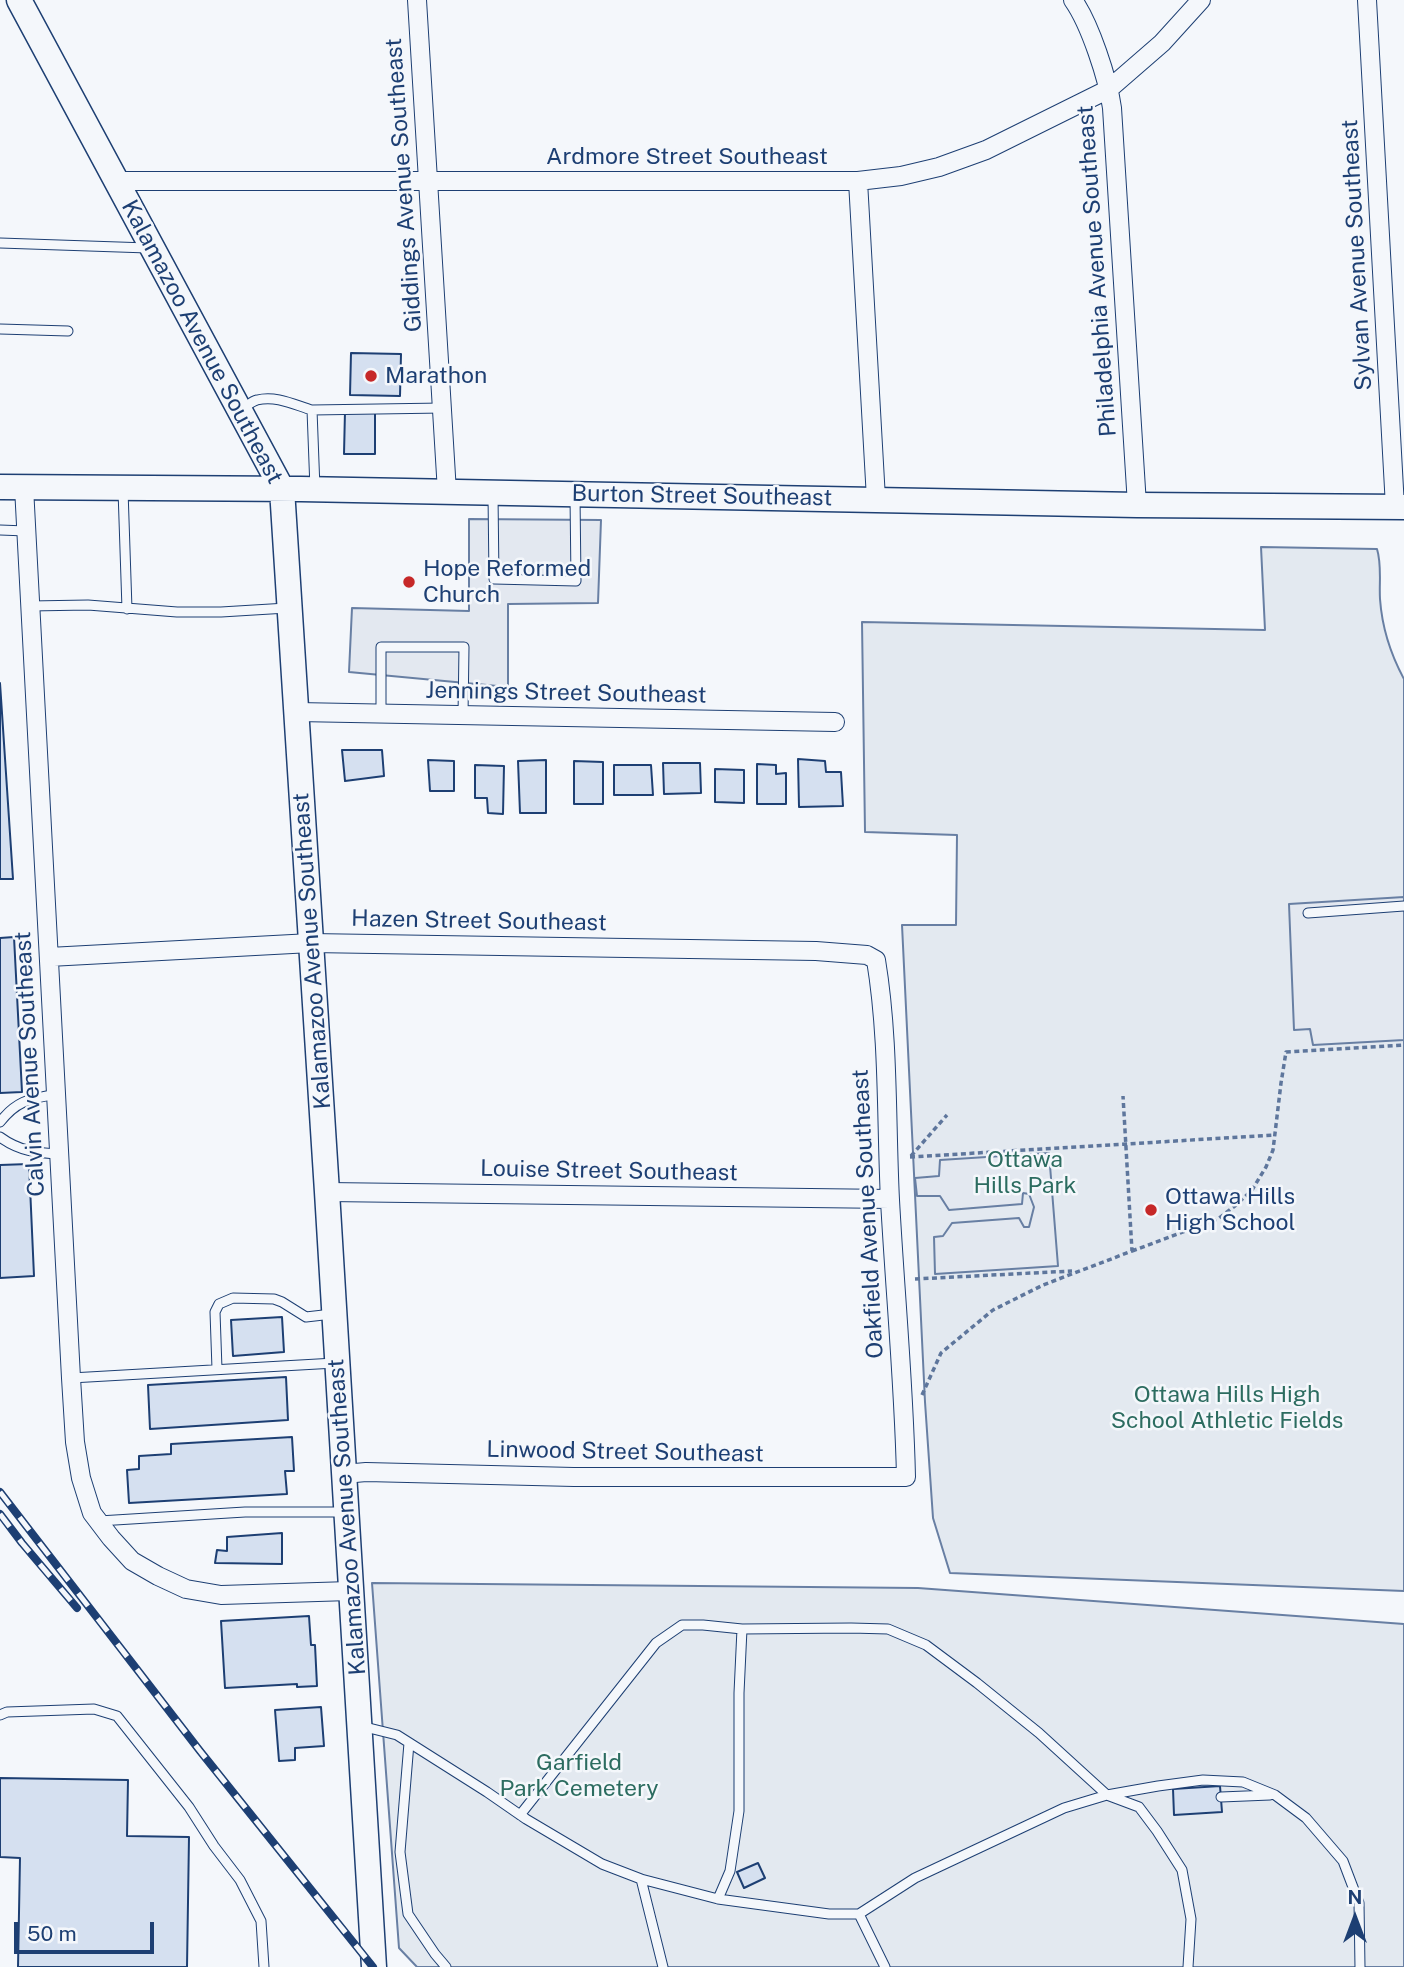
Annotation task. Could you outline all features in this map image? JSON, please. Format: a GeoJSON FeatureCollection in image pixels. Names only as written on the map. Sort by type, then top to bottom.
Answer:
{"type":"FeatureCollection","features":[{"type":"Feature","properties":{"kind":"main road","name":"Kalamazoo Avenue Southeast"},"geometry":{"type":"LineString","coordinates":[[19,0],[260,453],[282,489],[374,1967]]}},
{"type":"Feature","properties":{"kind":"main road","name":"Burton Street Southeast"},"geometry":{"type":"LineString","coordinates":[[12,487],[1400,507]]}},
{"type":"Feature","properties":{"kind":"street"},"geometry":{"type":"LineString","coordinates":[[4,0],[19,0]]}},
{"type":"Feature","properties":{"kind":"street","name":"Giddings Avenue Southeast"},"geometry":{"type":"LineString","coordinates":[[417,0],[447,492]]}},
{"type":"Feature","properties":{"kind":"street","name":"Philadelphia Avenue Southeast"},"geometry":{"type":"LineString","coordinates":[[1073,0],[1094,45],[1109,89],[1115,130],[1138,505]]}},
{"type":"Feature","properties":{"kind":"street","name":"Ardmore Street Southeast"},"geometry":{"type":"LineString","coordinates":[[117,181],[858,181],[901,176],[939,167],[986,150],[1109,89],[1162,43],[1201,0]]}},
{"type":"Feature","properties":{"kind":"street","name":"Sylvan Avenue Southeast"},"geometry":{"type":"LineString","coordinates":[[1367,0],[1400,507]]}},
{"type":"Feature","properties":{"kind":"street"},"geometry":{"type":"LineString","coordinates":[[858,181],[876,499]]}},
{"type":"Feature","properties":{"kind":"street","name":"Calvin Avenue Southeast"},"geometry":{"type":"LineString","coordinates":[[12,487],[26,531],[71,1378],[75,1442],[81,1478],[92,1513],[132,1561],[186,1589],[221,1595],[351,1591]]}},
{"type":"Feature","properties":{"kind":"street","name":"Jennings Street Southeast"},"geometry":{"type":"LineString","coordinates":[[297,712],[835,722]]}},
{"type":"Feature","properties":{"kind":"street","name":"Hazen Street Southeast"},"geometry":{"type":"LineString","coordinates":[[50,957],[311,943],[816,951],[867,955]]}},
{"type":"Feature","properties":{"kind":"street","name":"Oakfield Avenue Southeast"},"geometry":{"type":"LineString","coordinates":[[867,955],[876,960],[882,998],[906,1477]]}},
{"type":"Feature","properties":{"kind":"street","name":"Louise Street Southeast"},"geometry":{"type":"LineString","coordinates":[[327,1192],[890,1199]]}},
{"type":"Feature","properties":{"kind":"street","name":"Linwood Street Southeast"},"geometry":{"type":"LineString","coordinates":[[344,1474],[366,1472],[588,1478],[906,1477]]}},
{"type":"Feature","properties":{"kind":"lane"},"geometry":{"type":"LineString","coordinates":[[0,243],[153,248]]}},
{"type":"Feature","properties":{"kind":"lane"},"geometry":{"type":"LineString","coordinates":[[0,329],[68,331]]}},
{"type":"Feature","properties":{"kind":"lane"},"geometry":{"type":"LineString","coordinates":[[240,411],[256,400],[278,399],[295,402],[313,410],[443,408]]}},
{"type":"Feature","properties":{"kind":"lane"},"geometry":{"type":"LineString","coordinates":[[313,410],[316,490]]}},
{"type":"Feature","properties":{"kind":"lane"},"geometry":{"type":"LineString","coordinates":[[123,488],[127,609]]}},
{"type":"Feature","properties":{"kind":"lane"},"geometry":{"type":"LineString","coordinates":[[493,493],[494,579],[576,581],[575,494]]}},
{"type":"Feature","properties":{"kind":"lane"},"geometry":{"type":"LineString","coordinates":[[0,530],[26,531]]}},
{"type":"Feature","properties":{"kind":"lane"},"geometry":{"type":"LineString","coordinates":[[30,606],[88,605],[221,612],[289,608]]}},
{"type":"Feature","properties":{"kind":"lane"},"geometry":{"type":"LineString","coordinates":[[381,714],[381,646],[464,647],[463,715]]}},
{"type":"Feature","properties":{"kind":"lane"},"geometry":{"type":"LineString","coordinates":[[1308,913],[1404,906]]}},
{"type":"Feature","properties":{"kind":"lane"},"geometry":{"type":"LineString","coordinates":[[0,1122],[14,1106],[29,1099],[57,1094]]}},
{"type":"Feature","properties":{"kind":"lane"},"geometry":{"type":"LineString","coordinates":[[0,1137],[18,1148],[35,1153],[60,1154]]}},
{"type":"Feature","properties":{"kind":"lane"},"geometry":{"type":"LineString","coordinates":[[217,1370],[215,1312],[219,1304],[233,1298],[274,1299],[306,1317],[334,1314]]}},
{"type":"Feature","properties":{"kind":"lane"},"geometry":{"type":"LineString","coordinates":[[71,1378],[337,1363]]}},
{"type":"Feature","properties":{"kind":"lane"},"geometry":{"type":"LineString","coordinates":[[98,1521],[244,1512],[346,1512]]}},
{"type":"Feature","properties":{"kind":"lane"},"geometry":{"type":"LineString","coordinates":[[520,1815],[656,1643],[682,1625],[742,1629],[888,1629],[926,1645],[1039,1733],[1107,1795],[1139,1807],[1182,1870],[1191,1919],[1188,1967]]}},
{"type":"Feature","properties":{"kind":"lane"},"geometry":{"type":"LineString","coordinates":[[718,1899],[730,1871],[739,1811],[742,1629]]}},
{"type":"Feature","properties":{"kind":"lane"},"geometry":{"type":"LineString","coordinates":[[0,1715],[7,1712],[94,1709],[117,1716],[189,1807],[240,1880],[261,1921],[264,1967]]}},
{"type":"Feature","properties":{"kind":"lane"},"geometry":{"type":"LineString","coordinates":[[360,1725],[397,1735],[520,1815],[602,1864],[641,1879],[718,1899],[829,1914],[859,1914],[915,1878],[1064,1808],[1107,1795],[1158,1786],[1203,1780],[1243,1782],[1275,1795],[1306,1818],[1343,1861],[1359,1903],[1360,1967]]}},
{"type":"Feature","properties":{"kind":"lane"},"geometry":{"type":"LineString","coordinates":[[409,1743],[400,1852],[408,1914],[446,1967]]}},
{"type":"Feature","properties":{"kind":"lane"},"geometry":{"type":"LineString","coordinates":[[1221,1797],[1275,1795]]}},
{"type":"Feature","properties":{"kind":"lane"},"geometry":{"type":"LineString","coordinates":[[641,1879],[663,1967]]}},
{"type":"Feature","properties":{"kind":"lane"},"geometry":{"type":"LineString","coordinates":[[859,1914],[885,1967]]}},
{"type":"Feature","properties":{"kind":"path"},"geometry":{"type":"LineString","coordinates":[[922,1395],[941,1353],[993,1310],[1043,1285],[1218,1219],[1252,1190],[1273,1150],[1286,1052],[1404,1045]]}},
{"type":"Feature","properties":{"kind":"path"},"geometry":{"type":"LineString","coordinates":[[1123,1096],[1132,1251]]}},
{"type":"Feature","properties":{"kind":"path"},"geometry":{"type":"LineString","coordinates":[[947,1115],[910,1157],[1275,1135]]}},
{"type":"Feature","properties":{"kind":"path"},"geometry":{"type":"LineString","coordinates":[[915,1279],[1078,1271]]}},
{"type":"Feature","properties":{"kind":"green space","name":"Ottawa Hills High School Athletic Fields"},"geometry":{"type":"Polygon","coordinates":[[[1261,547],[1377,549],[1385,630],[1404,679],[1404,1591],[950,1573],[933,1518],[902,925],[956,925],[957,835],[865,832],[862,622],[1265,630],[1261,547]]]}},
{"type":"Feature","properties":{"kind":"green space","name":"Garfield Park Cemetery"},"geometry":{"type":"Polygon","coordinates":[[[372,1583],[918,1588],[1404,1624],[1404,1967],[417,1967],[399,1948],[372,1583]]]}},
{"type":"Feature","properties":{"kind":"shaded area"},"geometry":{"type":"Polygon","coordinates":[[[469,519],[601,520],[598,603],[508,604],[508,687],[349,672],[352,608],[469,611],[469,519]]]}},
{"type":"Feature","properties":{"kind":"shaded area"},"geometry":{"type":"Polygon","coordinates":[[[1404,897],[1404,1040],[1313,1045],[1310,1029],[1294,1030],[1289,904],[1404,897]]]}},
{"type":"Feature","properties":{"kind":"shaded area"},"geometry":{"type":"Polygon","coordinates":[[[1049,1153],[1058,1266],[935,1274],[934,1237],[943,1236],[952,1223],[1019,1218],[1024,1227],[1029,1227],[1034,1207],[1029,1194],[1023,1193],[1022,1204],[949,1210],[940,1196],[917,1196],[915,1178],[939,1176],[940,1160],[1049,1153]]]}},
{"type":"Feature","properties":{"kind":"building"},"geometry":{"type":"Polygon","coordinates":[[[351,353],[401,354],[400,396],[350,395],[351,353]]]}},
{"type":"Feature","properties":{"kind":"building"},"geometry":{"type":"Polygon","coordinates":[[[345,411],[375,412],[375,454],[344,454],[345,411]]]}},
{"type":"Feature","properties":{"kind":"building"},"geometry":{"type":"Polygon","coordinates":[[[0,683],[13,879],[0,879],[0,683]]]}},
{"type":"Feature","properties":{"kind":"building"},"geometry":{"type":"Polygon","coordinates":[[[342,750],[382,750],[384,776],[345,781],[342,750]]]}},
{"type":"Feature","properties":{"kind":"building"},"geometry":{"type":"Polygon","coordinates":[[[798,759],[825,761],[826,772],[841,772],[843,806],[799,807],[798,759]]]}},
{"type":"Feature","properties":{"kind":"building"},"geometry":{"type":"Polygon","coordinates":[[[428,760],[454,761],[454,791],[430,791],[428,760]]]}},
{"type":"Feature","properties":{"kind":"building"},"geometry":{"type":"Polygon","coordinates":[[[546,760],[546,813],[520,813],[518,761],[546,760]]]}},
{"type":"Feature","properties":{"kind":"building"},"geometry":{"type":"Polygon","coordinates":[[[574,761],[603,762],[603,804],[574,804],[574,761]]]}},
{"type":"Feature","properties":{"kind":"building"},"geometry":{"type":"Polygon","coordinates":[[[663,763],[700,763],[701,793],[664,794],[663,763]]]}},
{"type":"Feature","properties":{"kind":"building"},"geometry":{"type":"Polygon","coordinates":[[[757,764],[776,765],[776,774],[786,773],[786,804],[757,804],[757,764]]]}},
{"type":"Feature","properties":{"kind":"building"},"geometry":{"type":"Polygon","coordinates":[[[475,765],[504,766],[503,814],[488,813],[487,798],[475,798],[475,765]]]}},
{"type":"Feature","properties":{"kind":"building"},"geometry":{"type":"Polygon","coordinates":[[[614,765],[651,765],[653,795],[614,795],[614,765]]]}},
{"type":"Feature","properties":{"kind":"building"},"geometry":{"type":"Polygon","coordinates":[[[715,769],[744,770],[744,803],[715,802],[715,769]]]}},
{"type":"Feature","properties":{"kind":"building"},"geometry":{"type":"Polygon","coordinates":[[[14,937],[22,1092],[0,1093],[0,938],[14,937]]]}},
{"type":"Feature","properties":{"kind":"building"},"geometry":{"type":"Polygon","coordinates":[[[29,1164],[34,1276],[0,1278],[0,1165],[29,1164]]]}},
{"type":"Feature","properties":{"kind":"building"},"geometry":{"type":"Polygon","coordinates":[[[282,1317],[284,1352],[233,1356],[231,1320],[282,1317]]]}},
{"type":"Feature","properties":{"kind":"building"},"geometry":{"type":"Polygon","coordinates":[[[286,1377],[288,1420],[150,1429],[148,1385],[286,1377]]]}},
{"type":"Feature","properties":{"kind":"building"},"geometry":{"type":"Polygon","coordinates":[[[292,1437],[294,1471],[285,1471],[287,1494],[129,1503],[127,1470],[139,1469],[139,1456],[171,1454],[171,1444],[292,1437]]]}},
{"type":"Feature","properties":{"kind":"building"},"geometry":{"type":"Polygon","coordinates":[[[282,1533],[282,1564],[215,1563],[217,1550],[227,1551],[227,1537],[282,1533]]]}},
{"type":"Feature","properties":{"kind":"building"},"geometry":{"type":"Polygon","coordinates":[[[309,1616],[311,1645],[315,1645],[317,1686],[297,1687],[297,1684],[225,1688],[221,1621],[309,1616]]]}},
{"type":"Feature","properties":{"kind":"building"},"geometry":{"type":"Polygon","coordinates":[[[321,1707],[324,1746],[295,1748],[295,1760],[279,1761],[275,1710],[321,1707]]]}},
{"type":"Feature","properties":{"kind":"building"},"geometry":{"type":"Polygon","coordinates":[[[0,1778],[128,1780],[127,1836],[189,1837],[187,1967],[18,1967],[20,1858],[0,1857],[0,1778]]]}},
{"type":"Feature","properties":{"kind":"building"},"geometry":{"type":"Polygon","coordinates":[[[1220,1786],[1222,1812],[1174,1815],[1173,1789],[1220,1786]]]}},
{"type":"Feature","properties":{"kind":"building"},"geometry":{"type":"Polygon","coordinates":[[[758,1863],[765,1878],[744,1888],[737,1872],[758,1863]]]}},
{"type":"Feature","properties":{"kind":"railway"},"geometry":{"type":"LineString","coordinates":[[0,1492],[200,1751],[373,1967]]}},
{"type":"Feature","properties":{"kind":"railway"},"geometry":{"type":"LineString","coordinates":[[0,1514],[77,1608]]}},
{"type":"Feature","properties":{"kind":"place","name":"Marathon"},"geometry":{"type":"Point","coordinates":[371,376]}},
{"type":"Feature","properties":{"kind":"place","name":"Hope Reformed Church"},"geometry":{"type":"Point","coordinates":[409,582]}},
{"type":"Feature","properties":{"kind":"place","name":"Ottawa Hills High School"},"geometry":{"type":"Point","coordinates":[1151,1210]}},
{"type":"Feature","properties":{"kind":"park label","name":"Ottawa Hills Park"},"geometry":{"type":"Point","coordinates":[1025,1173]}}]}
